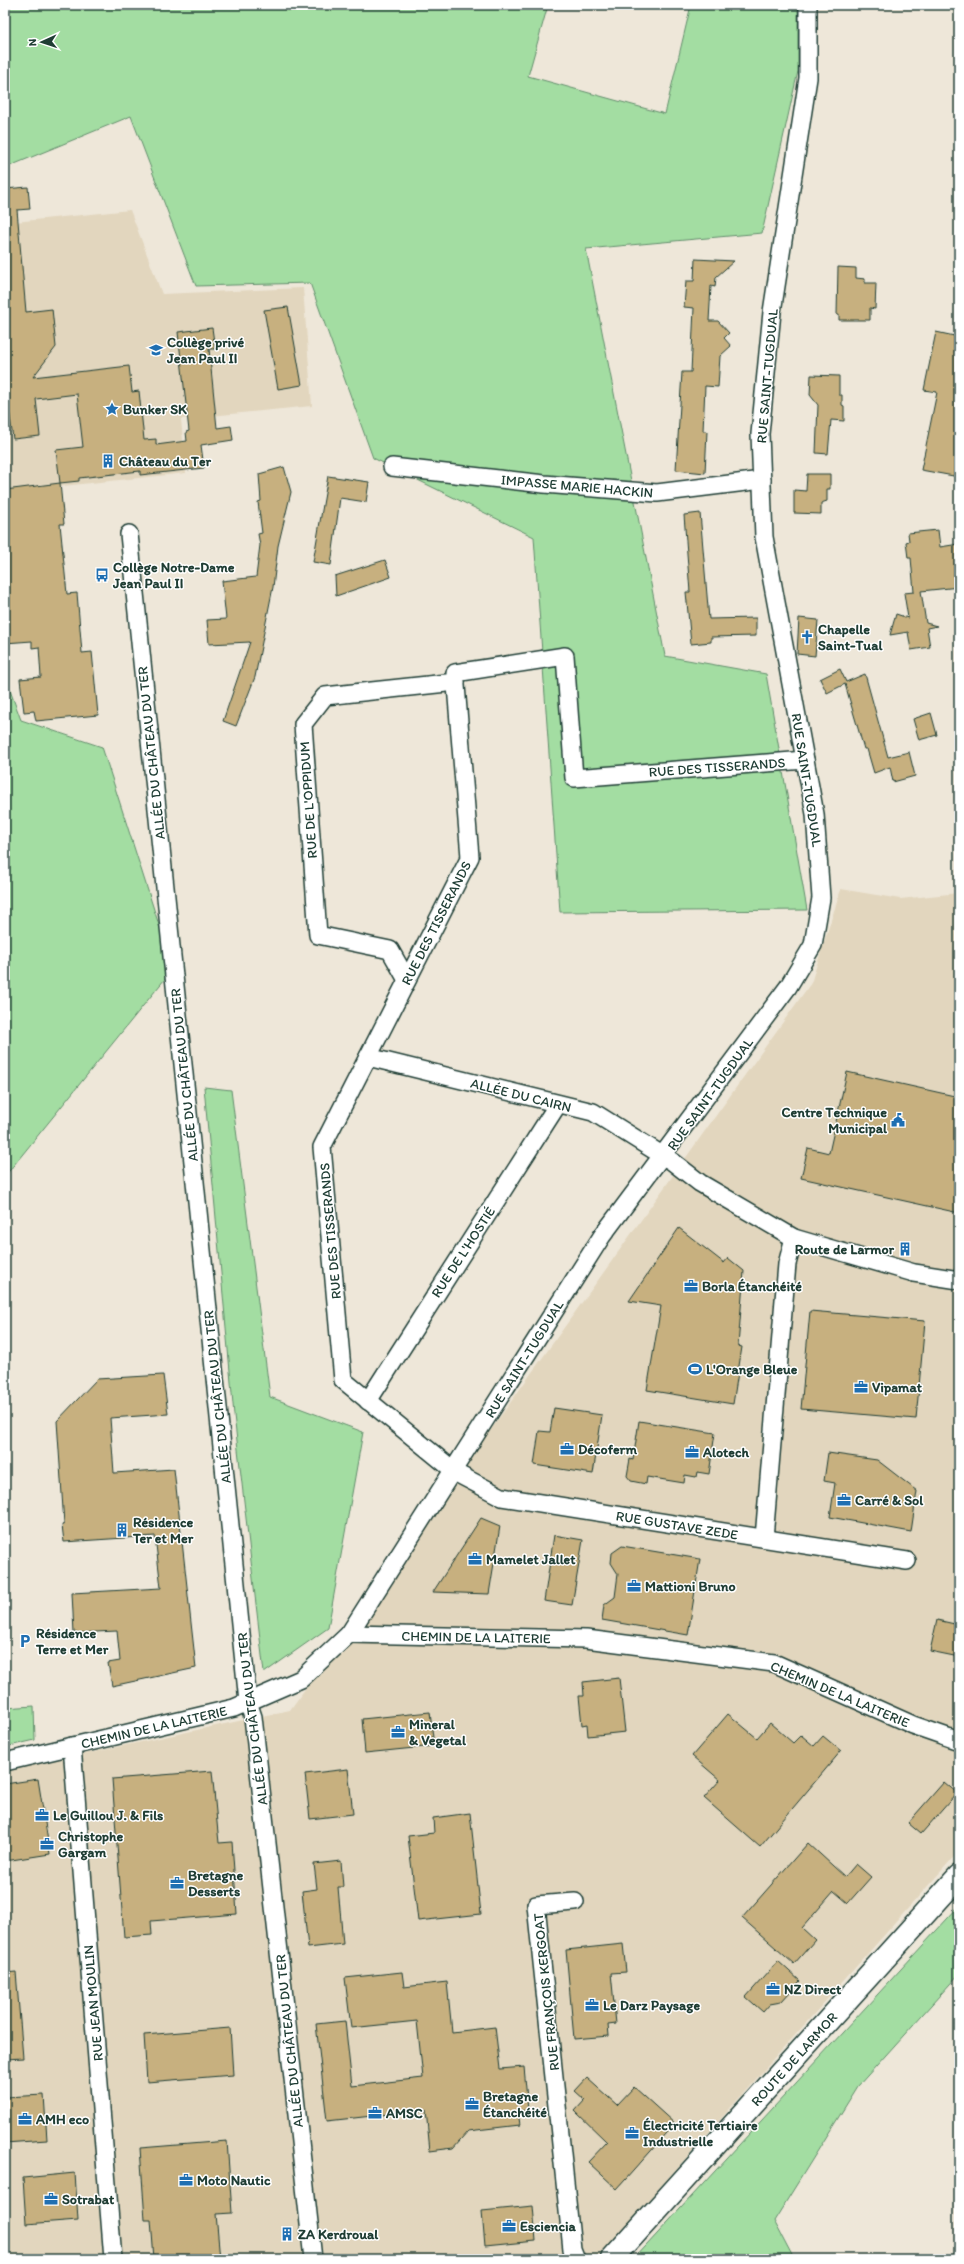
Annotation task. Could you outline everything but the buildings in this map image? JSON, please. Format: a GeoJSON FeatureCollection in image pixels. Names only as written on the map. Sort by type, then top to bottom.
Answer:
{"type":"FeatureCollection","features":[{"type":"Feature","properties":{"kind":"main road","name":"ROUTE DE LARMOR"},"geometry":{"type":"LineString","coordinates":[[612,2259],[959,1876]]}},
{"type":"Feature","properties":{"kind":"street","name":"RUE SAINT-TUGDUAL"},"geometry":{"type":"LineString","coordinates":[[349,1634],[602,1236],[664,1156],[788,987],[813,945],[822,898],[815,814],[764,537],[760,434],[772,312],[808,78],[808,5]]}},
{"type":"Feature","properties":{"kind":"street","name":"IMPASSE MARIE HACKIN"},"geometry":{"type":"LineString","coordinates":[[392,467],[544,484],[657,493],[762,480]]}},
{"type":"Feature","properties":{"kind":"street","name":"ALLÉE DU CHÂTEAU DU TER"},"geometry":{"type":"LineString","coordinates":[[129,534],[248,1702],[253,1717],[313,2259]]}},
{"type":"Feature","properties":{"kind":"street","name":"RUE DES TISSERANDS"},"geometry":{"type":"LineString","coordinates":[[453,1470],[343,1380],[322,1147],[470,857],[455,673],[565,656],[574,778],[805,760]]}},
{"type":"Feature","properties":{"kind":"street","name":"RUE DE L'OPPIDUM"},"geometry":{"type":"LineString","coordinates":[[407,980],[390,950],[318,935],[303,724],[325,696],[456,682]]}},
{"type":"Feature","properties":{"kind":"street","name":"ALLÉE DU CAIRN"},"geometry":{"type":"LineString","coordinates":[[368,1057],[593,1112],[664,1156],[700,1183],[794,1238],[914,1273],[959,1280]]}},
{"type":"Feature","properties":{"kind":"street","name":"RUE DE L'HOSTIÉ"},"geometry":{"type":"LineString","coordinates":[[368,1401],[558,1104]]}},
{"type":"Feature","properties":{"kind":"street"},"geometry":{"type":"LineString","coordinates":[[764,1538],[787,1264],[794,1238]]}},
{"type":"Feature","properties":{"kind":"street","name":"RUE GUSTAVE ZEDE"},"geometry":{"type":"LineString","coordinates":[[453,1470],[502,1497],[907,1562]]}},
{"type":"Feature","properties":{"kind":"street","name":"CHEMIN DE LA LAITERIE"},"geometry":{"type":"LineString","coordinates":[[5,1762],[206,1716],[248,1702],[301,1679],[349,1634],[586,1639],[774,1663],[913,1725],[959,1741]]}},
{"type":"Feature","properties":{"kind":"street","name":"RUE JEAN MOULIN"},"geometry":{"type":"LineString","coordinates":[[72,1746],[113,2259]]}},
{"type":"Feature","properties":{"kind":"street","name":"RUE FRANÇOIS KERGOAT"},"geometry":{"type":"LineString","coordinates":[[575,1902],[536,1905],[572,2249],[576,2259]]}},
{"type":"Feature","properties":{"kind":"shaded area","name":"Collège privé Jean Paul II"},"geometry":{"type":"Polygon","coordinates":[[[130,210],[162,294],[303,288],[312,406],[181,419],[186,473],[5,492],[5,223],[130,210]]]}},
{"type":"Feature","properties":{"kind":"shaded area"},"geometry":{"type":"Polygon","coordinates":[[[841,889],[900,899],[959,893],[959,1851],[596,2259],[5,2259],[5,1771],[290,1710],[811,983],[841,889]]]}},
{"type":"Feature","properties":{"kind":"green space"},"geometry":{"type":"Polygon","coordinates":[[[5,5],[548,5],[528,76],[665,114],[691,5],[798,5],[798,71],[762,233],[586,249],[665,656],[766,674],[807,910],[560,912],[534,537],[373,458],[310,283],[196,286],[131,116],[5,168],[5,5]]]}},
{"type":"Feature","properties":{"kind":"green space"},"geometry":{"type":"Polygon","coordinates":[[[5,677],[21,720],[102,747],[173,969],[5,1176],[5,677]]]}},
{"type":"Feature","properties":{"kind":"green space"},"geometry":{"type":"Polygon","coordinates":[[[204,1087],[231,1090],[270,1397],[363,1432],[328,1628],[264,1673],[234,1415],[204,1087]]]}},
{"type":"Feature","properties":{"kind":"green space"},"geometry":{"type":"Polygon","coordinates":[[[34,1706],[35,1740],[5,1747],[5,1708],[34,1706]]]}},
{"type":"Feature","properties":{"kind":"green space"},"geometry":{"type":"Polygon","coordinates":[[[959,1906],[959,1974],[858,2086],[774,2221],[794,2259],[634,2259],[959,1906]]]}},
{"type":"Feature","properties":{"kind":"place","name":"Collège privé Jean Paul II"},"geometry":{"type":"Point","coordinates":[156,350]}},
{"type":"Feature","properties":{"kind":"place","name":"Bunker SK"},"geometry":{"type":"Point","coordinates":[112,409]}},
{"type":"Feature","properties":{"kind":"place","name":"Château du Ter"},"geometry":{"type":"Point","coordinates":[108,461]}},
{"type":"Feature","properties":{"kind":"place","name":"Collège Notre-Dame Jean Paul II"},"geometry":{"type":"Point","coordinates":[102,575]}},
{"type":"Feature","properties":{"kind":"place","name":"Chapelle Saint-Tual"},"geometry":{"type":"Point","coordinates":[807,637]}},
{"type":"Feature","properties":{"kind":"place","name":"Centre Technique Municipal"},"geometry":{"type":"Point","coordinates":[898,1120]}},
{"type":"Feature","properties":{"kind":"place","name":"Route de Larmor"},"geometry":{"type":"Point","coordinates":[905,1249]}},
{"type":"Feature","properties":{"kind":"place","name":"Borla Étanchéité"},"geometry":{"type":"Point","coordinates":[691,1286]}},
{"type":"Feature","properties":{"kind":"place","name":"L'Orange Bleue"},"geometry":{"type":"Point","coordinates":[695,1369]}},
{"type":"Feature","properties":{"kind":"place","name":"Vipamat"},"geometry":{"type":"Point","coordinates":[861,1387]}},
{"type":"Feature","properties":{"kind":"place","name":"Décoferm"},"geometry":{"type":"Point","coordinates":[567,1449]}},
{"type":"Feature","properties":{"kind":"place","name":"Alotech"},"geometry":{"type":"Point","coordinates":[692,1452]}},
{"type":"Feature","properties":{"kind":"place","name":"Carré & Sol"},"geometry":{"type":"Point","coordinates":[844,1500]}},
{"type":"Feature","properties":{"kind":"place","name":"Résidence Ter et Mer"},"geometry":{"type":"Point","coordinates":[122,1530]}},
{"type":"Feature","properties":{"kind":"place","name":"Mamelet Jallet"},"geometry":{"type":"Point","coordinates":[475,1559]}},
{"type":"Feature","properties":{"kind":"place","name":"Mattioni Bruno"},"geometry":{"type":"Point","coordinates":[634,1586]}},
{"type":"Feature","properties":{"kind":"place","name":"Résidence Terre et Mer"},"geometry":{"type":"Point","coordinates":[25,1641]}},
{"type":"Feature","properties":{"kind":"place","name":"Mineral & Vegetal"},"geometry":{"type":"Point","coordinates":[398,1732]}},
{"type":"Feature","properties":{"kind":"place","name":"Le Guillou J. & Fils"},"geometry":{"type":"Point","coordinates":[42,1815]}},
{"type":"Feature","properties":{"kind":"place","name":"Christophe Gargam"},"geometry":{"type":"Point","coordinates":[47,1844]}},
{"type":"Feature","properties":{"kind":"place","name":"Bretagne Desserts"},"geometry":{"type":"Point","coordinates":[177,1883]}},
{"type":"Feature","properties":{"kind":"place","name":"NZ Direct"},"geometry":{"type":"Point","coordinates":[773,1989]}},
{"type":"Feature","properties":{"kind":"place","name":"Le Darz Paysage"},"geometry":{"type":"Point","coordinates":[592,2005]}},
{"type":"Feature","properties":{"kind":"place","name":"Bretagne Étanchéité"},"geometry":{"type":"Point","coordinates":[472,2104]}},
{"type":"Feature","properties":{"kind":"place","name":"AMSC"},"geometry":{"type":"Point","coordinates":[375,2113]}},
{"type":"Feature","properties":{"kind":"place","name":"AMH eco"},"geometry":{"type":"Point","coordinates":[25,2119]}},
{"type":"Feature","properties":{"kind":"place","name":"Électricité Tertiaire Industrielle"},"geometry":{"type":"Point","coordinates":[632,2133]}},
{"type":"Feature","properties":{"kind":"place","name":"Moto Nautic"},"geometry":{"type":"Point","coordinates":[186,2180]}},
{"type":"Feature","properties":{"kind":"place","name":"Sotrabat"},"geometry":{"type":"Point","coordinates":[51,2199]}},
{"type":"Feature","properties":{"kind":"place","name":"Esciencia"},"geometry":{"type":"Point","coordinates":[509,2226]}},
{"type":"Feature","properties":{"kind":"place","name":"ZA Kerdroual"},"geometry":{"type":"Point","coordinates":[287,2234]}}]}
